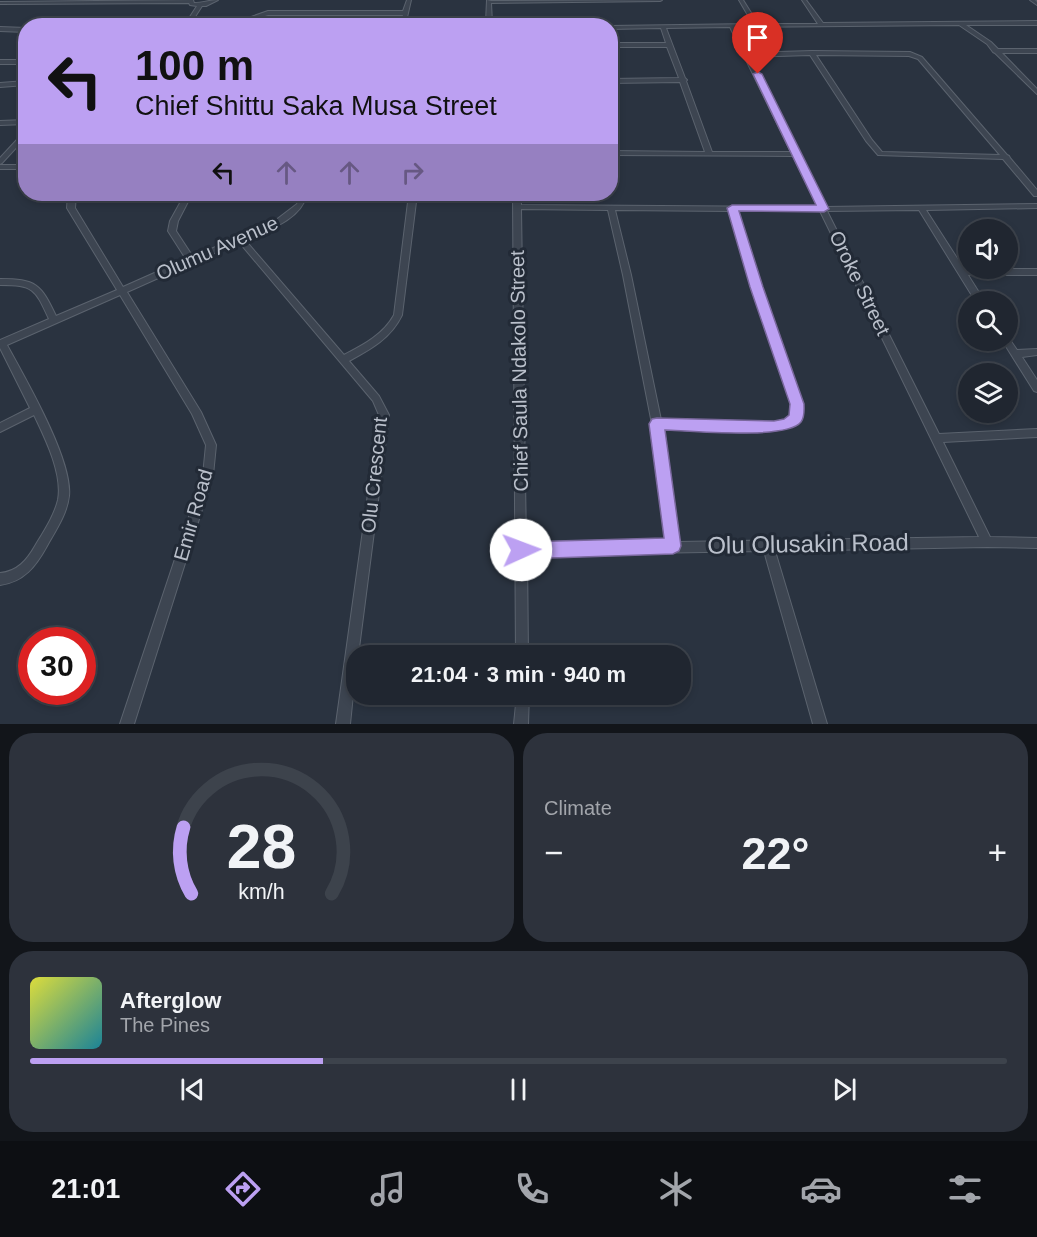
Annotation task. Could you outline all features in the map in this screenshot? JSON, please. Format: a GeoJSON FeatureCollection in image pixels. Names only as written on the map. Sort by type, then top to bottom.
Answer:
{"type":"FeatureCollection","features":[{"type":"Feature","properties":{"kind":"street"},"geometry":{"type":"LineString","coordinates":[[191,18],[200,5],[216,0]]}},
{"type":"Feature","properties":{"kind":"street"},"geometry":{"type":"LineString","coordinates":[[404,18],[409,0]]}},
{"type":"Feature","properties":{"kind":"street"},"geometry":{"type":"LineString","coordinates":[[489,18],[489,1],[660,0]]}},
{"type":"Feature","properties":{"kind":"street"},"geometry":{"type":"LineString","coordinates":[[741,0],[756,25]]}},
{"type":"Feature","properties":{"kind":"street"},"geometry":{"type":"LineString","coordinates":[[804,0],[822,25]]}},
{"type":"Feature","properties":{"kind":"street"},"geometry":{"type":"LineString","coordinates":[[1032,0],[1037,4]]}},
{"type":"Feature","properties":{"kind":"street"},"geometry":{"type":"LineString","coordinates":[[0,3],[191,1],[200,5]]}},
{"type":"Feature","properties":{"kind":"street"},"geometry":{"type":"LineString","coordinates":[[252,18],[268,13],[405,13]]}},
{"type":"Feature","properties":{"kind":"street"},"geometry":{"type":"LineString","coordinates":[[959,23],[978,35],[1034,85],[1037,92]]}},
{"type":"Feature","properties":{"kind":"street"},"geometry":{"type":"LineString","coordinates":[[618,27],[1037,23]]}},
{"type":"Feature","properties":{"kind":"street","name":"Oroke Street"},"geometry":{"type":"LineString","coordinates":[[732,26],[987,542]]}},
{"type":"Feature","properties":{"kind":"street"},"geometry":{"type":"LineString","coordinates":[[663,27],[709,153]]}},
{"type":"Feature","properties":{"kind":"street"},"geometry":{"type":"LineString","coordinates":[[0,29],[18,30]]}},
{"type":"Feature","properties":{"kind":"street"},"geometry":{"type":"LineString","coordinates":[[618,45],[670,45]]}},
{"type":"Feature","properties":{"kind":"street"},"geometry":{"type":"LineString","coordinates":[[995,51],[1037,51]]}},
{"type":"Feature","properties":{"kind":"street"},"geometry":{"type":"LineString","coordinates":[[812,53],[868,141],[880,154],[1007,157]]}},
{"type":"Feature","properties":{"kind":"street"},"geometry":{"type":"LineString","coordinates":[[748,55],[812,53],[916,56],[1007,157],[1037,194]]}},
{"type":"Feature","properties":{"kind":"street"},"geometry":{"type":"LineString","coordinates":[[0,62],[18,62]]}},
{"type":"Feature","properties":{"kind":"street"},"geometry":{"type":"LineString","coordinates":[[618,81],[684,80]]}},
{"type":"Feature","properties":{"kind":"street"},"geometry":{"type":"LineString","coordinates":[[0,86],[18,84]]}},
{"type":"Feature","properties":{"kind":"street"},"geometry":{"type":"LineString","coordinates":[[0,123],[18,122]]}},
{"type":"Feature","properties":{"kind":"street"},"geometry":{"type":"LineString","coordinates":[[0,162],[18,141]]}},
{"type":"Feature","properties":{"kind":"street"},"geometry":{"type":"LineString","coordinates":[[618,153],[796,154]]}},
{"type":"Feature","properties":{"kind":"street"},"geometry":{"type":"LineString","coordinates":[[0,167],[18,167]]}},
{"type":"Feature","properties":{"kind":"street","name":"Emir Road"},"geometry":{"type":"LineString","coordinates":[[71,201],[70,208],[119,291],[196,412],[211,445],[208,475],[127,724]]}},
{"type":"Feature","properties":{"kind":"street"},"geometry":{"type":"LineString","coordinates":[[184,201],[174,221],[172,231],[190,259]]}},
{"type":"Feature","properties":{"kind":"street","name":"Olumu Avenue"},"geometry":{"type":"LineString","coordinates":[[1,343],[190,259],[241,240],[294,213],[302,201]]}},
{"type":"Feature","properties":{"kind":"street"},"geometry":{"type":"LineString","coordinates":[[343,360],[380,339],[393,327],[398,315],[412,201]]}},
{"type":"Feature","properties":{"kind":"street","name":"Chief Saula Ndakolo Street"},"geometry":{"type":"LineString","coordinates":[[517,201],[522,645]]}},
{"type":"Feature","properties":{"kind":"street"},"geometry":{"type":"LineString","coordinates":[[517,207],[824,209],[1037,206]]}},
{"type":"Feature","properties":{"kind":"street"},"geometry":{"type":"LineString","coordinates":[[611,207],[657,424],[673,546]]}},
{"type":"Feature","properties":{"kind":"street"},"geometry":{"type":"LineString","coordinates":[[921,207],[958,266]]}},
{"type":"Feature","properties":{"kind":"street"},"geometry":{"type":"LineString","coordinates":[[657,424],[774,427],[788,424],[796,418],[797,404],[756,287],[732,208]]}},
{"type":"Feature","properties":{"kind":"street","name":"Olu Crescent"},"geometry":{"type":"LineString","coordinates":[[241,240],[376,399],[384,415],[343,724]]}},
{"type":"Feature","properties":{"kind":"street"},"geometry":{"type":"LineString","coordinates":[[1018,272],[1037,272]]}},
{"type":"Feature","properties":{"kind":"street"},"geometry":{"type":"LineString","coordinates":[[0,282],[34,285],[44,298],[53,320]]}},
{"type":"Feature","properties":{"kind":"street"},"geometry":{"type":"LineString","coordinates":[[0,579],[23,572],[35,556],[60,512],[64,490],[59,468],[35,410],[1,343]]}},
{"type":"Feature","properties":{"kind":"street"},"geometry":{"type":"LineString","coordinates":[[1013,351],[1037,388]]}},
{"type":"Feature","properties":{"kind":"street"},"geometry":{"type":"LineString","coordinates":[[1015,354],[1037,352]]}},
{"type":"Feature","properties":{"kind":"street"},"geometry":{"type":"LineString","coordinates":[[0,428],[35,410]]}},
{"type":"Feature","properties":{"kind":"street"},"geometry":{"type":"LineString","coordinates":[[936,438],[1037,434]]}},
{"type":"Feature","properties":{"kind":"street","name":"Olu Olusakin Road"},"geometry":{"type":"LineString","coordinates":[[521,550],[673,546],[1037,543]]}},
{"type":"Feature","properties":{"kind":"street"},"geometry":{"type":"LineString","coordinates":[[768,546],[820,724]]}},
{"type":"Feature","properties":{"kind":"street"},"geometry":{"type":"LineString","coordinates":[[521,724],[522,705]]}},
{"type":"Feature","properties":{"kind":"route"},"geometry":{"type":"LineString","coordinates":[[521,550],[673,546],[657,424],[774,427],[788,424],[796,418],[797,404],[756,287],[732,208],[824,209],[758,74]]}}]}
